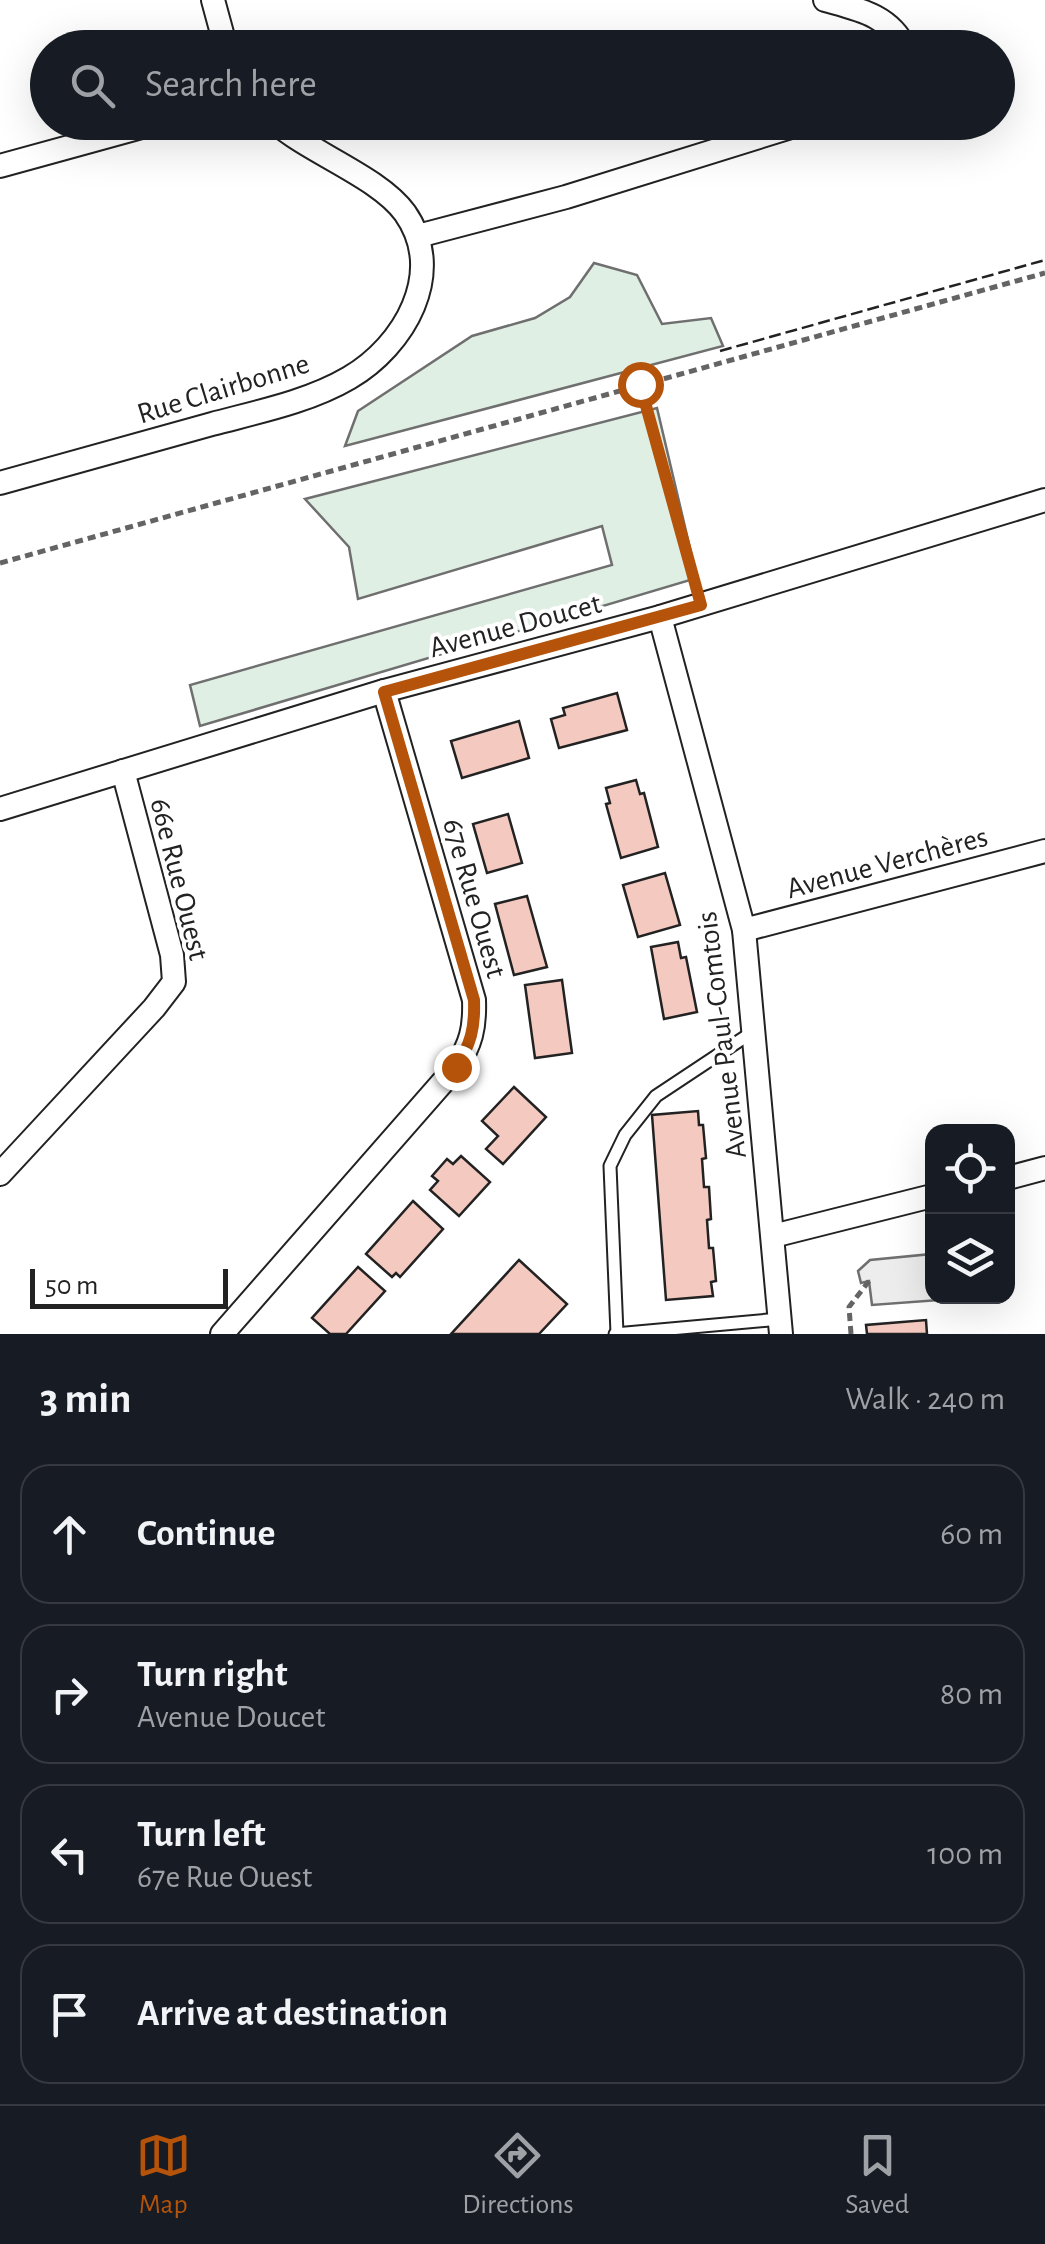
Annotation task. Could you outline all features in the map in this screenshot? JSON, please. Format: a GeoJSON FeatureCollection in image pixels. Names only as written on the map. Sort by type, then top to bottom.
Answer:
{"type":"FeatureCollection","features":[{"type":"Feature","properties":{"kind":"street"},"geometry":{"type":"LineString","coordinates":[[213,0],[221,30]]}},
{"type":"Feature","properties":{"kind":"street"},"geometry":{"type":"LineString","coordinates":[[824,0],[884,20],[895,30]]}},
{"type":"Feature","properties":{"kind":"street"},"geometry":{"type":"LineString","coordinates":[[0,166],[95,140]]}},
{"type":"Feature","properties":{"kind":"street"},"geometry":{"type":"LineString","coordinates":[[303,140],[382,192],[403,210],[418,236],[566,197],[749,140]]}},
{"type":"Feature","properties":{"kind":"street","name":"Rue Clairbonne"},"geometry":{"type":"LineString","coordinates":[[0,483],[291,402],[347,380],[382,356],[411,316],[424,271],[418,236]]}},
{"type":"Feature","properties":{"kind":"street","name":"Avenue Doucet"},"geometry":{"type":"LineString","coordinates":[[0,809],[384,692],[660,618],[1045,500]]}},
{"type":"Feature","properties":{"kind":"street","name":"Avenue Paul-Comtois"},"geometry":{"type":"LineString","coordinates":[[660,618],[744,930],[780,1326]]}},
{"type":"Feature","properties":{"kind":"street","name":"67e Rue Ouest"},"geometry":{"type":"LineString","coordinates":[[222,1334],[456,1067],[475,1026],[474,1000],[384,692]]}},
{"type":"Feature","properties":{"kind":"street","name":"66e Rue Ouest"},"geometry":{"type":"LineString","coordinates":[[0,1174],[174,982],[172,956],[123,771]]}},
{"type":"Feature","properties":{"kind":"street","name":"Avenue Verchères"},"geometry":{"type":"LineString","coordinates":[[744,930],[1045,850]]}},
{"type":"Feature","properties":{"kind":"street"},"geometry":{"type":"LineString","coordinates":[[1015,1176],[1045,1168]]}},
{"type":"Feature","properties":{"kind":"street"},"geometry":{"type":"LineString","coordinates":[[773,1236],[925,1198]]}},
{"type":"Feature","properties":{"kind":"lane"},"geometry":{"type":"LineString","coordinates":[[754,1031],[656,1096],[626,1135],[610,1166],[616,1334],[780,1326]]}},
{"type":"Feature","properties":{"kind":"path"},"geometry":{"type":"LineString","coordinates":[[0,562],[1045,274]]}},
{"type":"Feature","properties":{"kind":"path"},"geometry":{"type":"LineString","coordinates":[[640,384],[701,605]]}},
{"type":"Feature","properties":{"kind":"path"},"geometry":{"type":"LineString","coordinates":[[851,1334],[848,1307],[869,1281]]}},
{"type":"Feature","properties":{"kind":"green space"},"geometry":{"type":"Polygon","coordinates":[[[594,263],[637,275],[662,324],[711,318],[723,346],[345,446],[358,411],[472,336],[535,318],[570,297],[594,263]]]}},
{"type":"Feature","properties":{"kind":"green space"},"geometry":{"type":"Polygon","coordinates":[[[657,408],[697,578],[200,726],[190,685],[612,565],[602,526],[358,599],[349,547],[305,499],[657,408]]]}},
{"type":"Feature","properties":{"kind":"shaded area"},"geometry":{"type":"Polygon","coordinates":[[[925,1255],[925,1301],[872,1305],[869,1281],[861,1283],[858,1271],[870,1260],[925,1255]]]}},
{"type":"Feature","properties":{"kind":"building"},"geometry":{"type":"Polygon","coordinates":[[[617,693],[627,730],[559,748],[551,719],[565,715],[563,708],[617,693]]]}},
{"type":"Feature","properties":{"kind":"building"},"geometry":{"type":"Polygon","coordinates":[[[519,721],[529,758],[462,778],[451,741],[519,721]]]}},
{"type":"Feature","properties":{"kind":"building"},"geometry":{"type":"Polygon","coordinates":[[[636,780],[640,794],[644,793],[658,847],[621,858],[606,804],[610,803],[606,788],[636,780]]]}},
{"type":"Feature","properties":{"kind":"building"},"geometry":{"type":"Polygon","coordinates":[[[508,814],[522,863],[487,873],[473,824],[508,814]]]}},
{"type":"Feature","properties":{"kind":"building"},"geometry":{"type":"Polygon","coordinates":[[[665,873],[680,925],[638,937],[623,885],[665,873]]]}},
{"type":"Feature","properties":{"kind":"building"},"geometry":{"type":"Polygon","coordinates":[[[527,896],[547,967],[514,975],[495,904],[527,896]]]}},
{"type":"Feature","properties":{"kind":"building"},"geometry":{"type":"Polygon","coordinates":[[[678,942],[681,958],[686,957],[697,1012],[664,1019],[651,947],[678,942]]]}},
{"type":"Feature","properties":{"kind":"building"},"geometry":{"type":"Polygon","coordinates":[[[562,980],[572,1053],[535,1058],[525,985],[562,980]]]}},
{"type":"Feature","properties":{"kind":"building"},"geometry":{"type":"Polygon","coordinates":[[[514,1087],[546,1117],[503,1164],[486,1149],[498,1136],[482,1121],[514,1087]]]}},
{"type":"Feature","properties":{"kind":"building"},"geometry":{"type":"Polygon","coordinates":[[[698,1111],[699,1125],[703,1125],[704,1187],[709,1187],[711,1219],[707,1220],[709,1248],[713,1248],[716,1281],[711,1282],[713,1296],[666,1300],[652,1115],[698,1111]]]}},
{"type":"Feature","properties":{"kind":"building"},"geometry":{"type":"Polygon","coordinates":[[[461,1156],[490,1182],[459,1216],[430,1190],[438,1181],[432,1176],[447,1159],[453,1164],[461,1156]]]}},
{"type":"Feature","properties":{"kind":"building"},"geometry":{"type":"Polygon","coordinates":[[[413,1201],[443,1229],[400,1277],[396,1273],[392,1277],[366,1254],[413,1201]]]}},
{"type":"Feature","properties":{"kind":"building"},"geometry":{"type":"Polygon","coordinates":[[[519,1260],[567,1304],[539,1334],[451,1334],[519,1260]]]}},
{"type":"Feature","properties":{"kind":"building"},"geometry":{"type":"Polygon","coordinates":[[[358,1267],[385,1291],[346,1334],[330,1334],[312,1318],[358,1267]]]}},
{"type":"Feature","properties":{"kind":"building"},"geometry":{"type":"Polygon","coordinates":[[[926,1320],[927,1334],[867,1334],[866,1325],[926,1320]]]}},
{"type":"Feature","properties":{"kind":"fence"},"geometry":{"type":"LineString","coordinates":[[720,351],[1045,260]]}},
{"type":"Feature","properties":{"kind":"route"},"geometry":{"type":"LineString","coordinates":[[456,1067],[475,1026],[474,1000],[384,692],[701,605],[640,384]]}}]}
